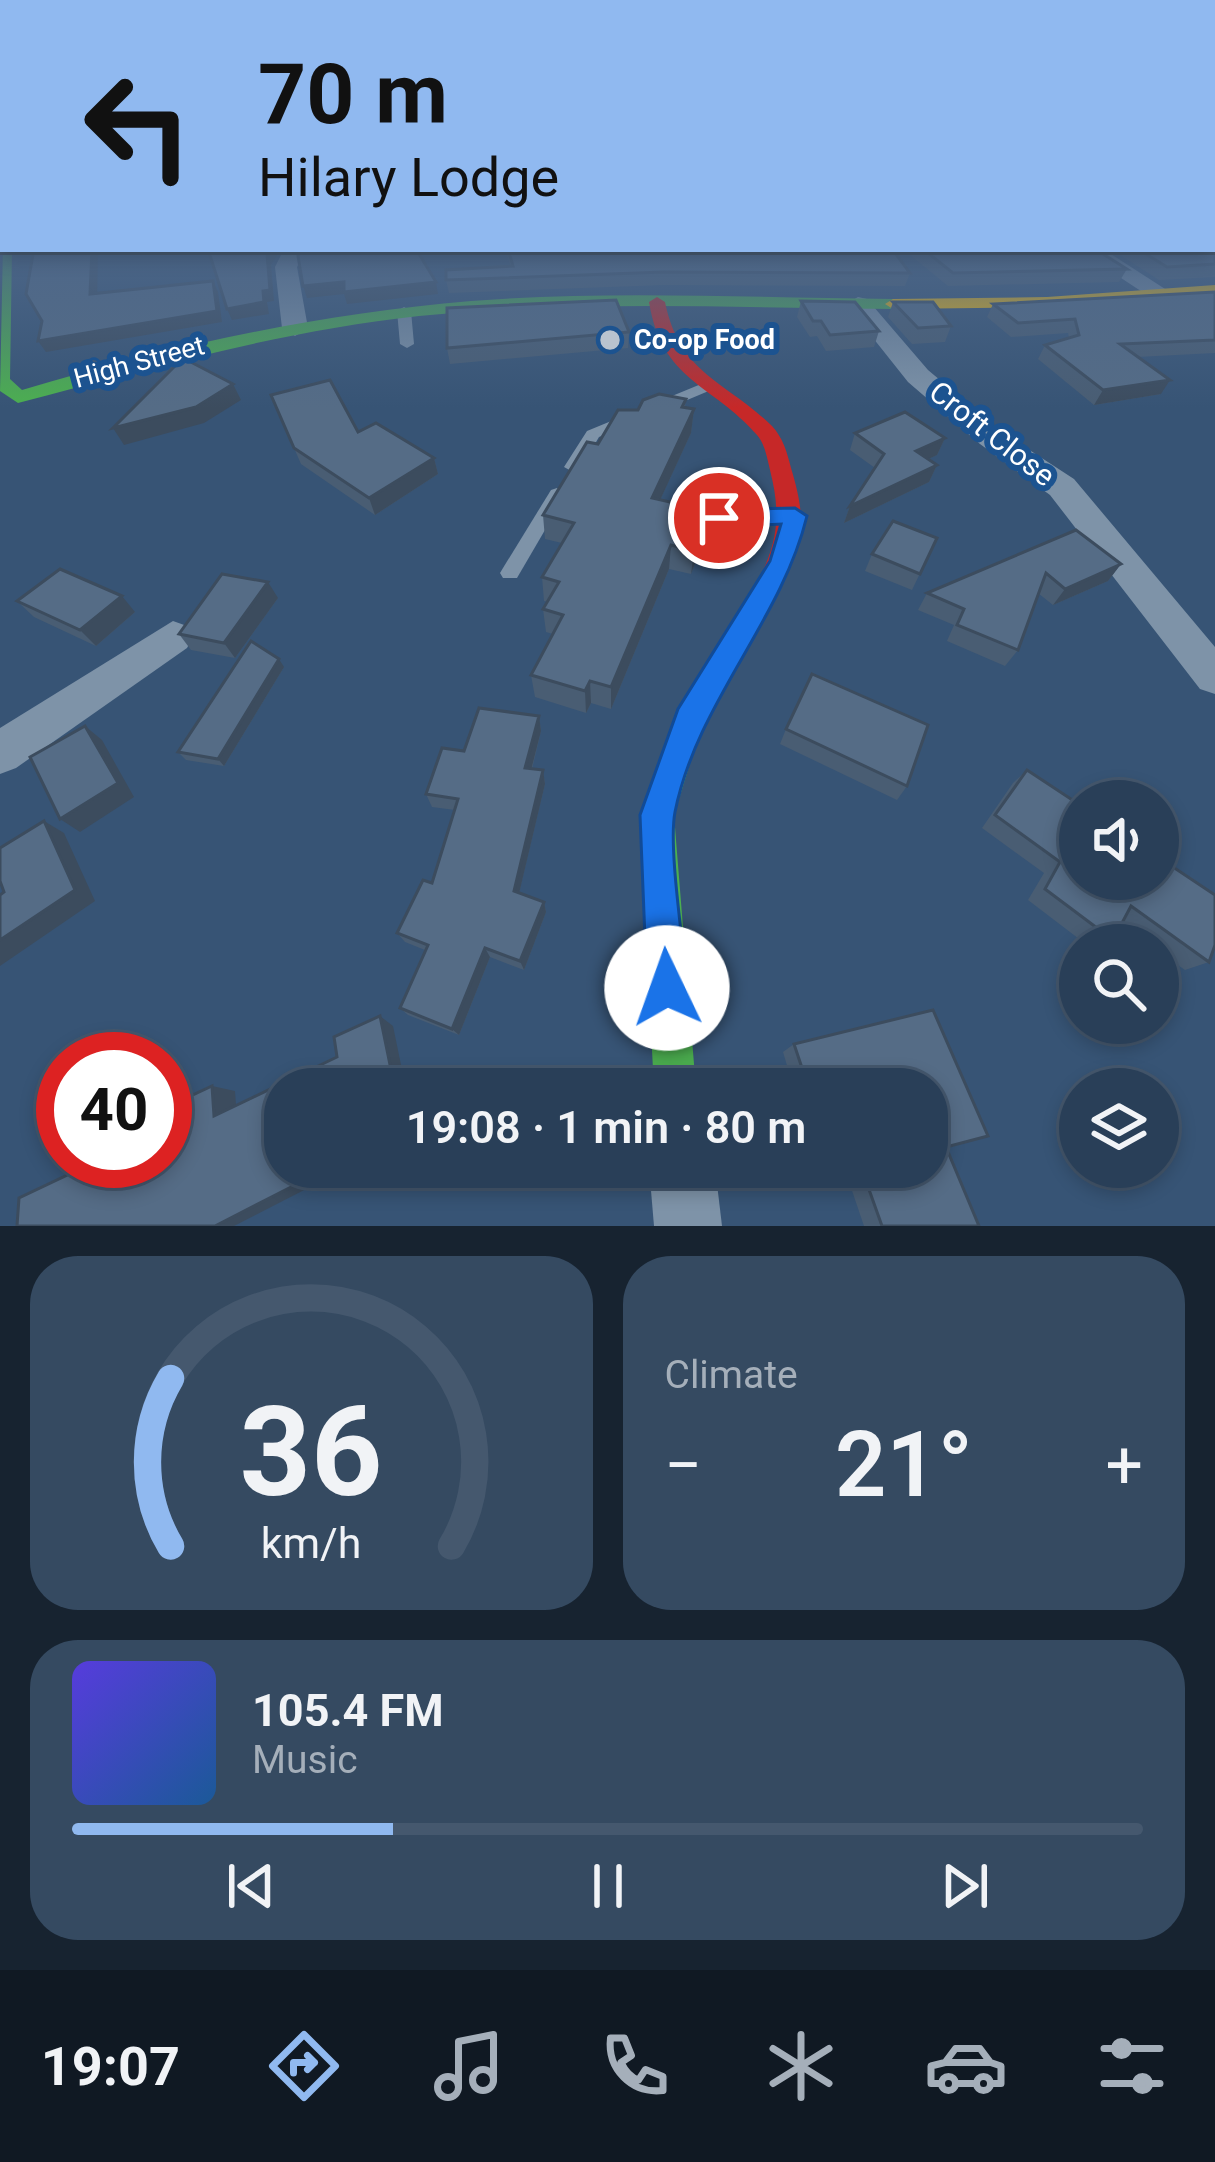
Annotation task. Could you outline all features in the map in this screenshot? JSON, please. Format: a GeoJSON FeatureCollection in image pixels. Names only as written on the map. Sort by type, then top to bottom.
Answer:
{"type":"FeatureCollection","features":[{"type":"Feature","properties":{"kind":"street"},"geometry":{"type":"LineString","coordinates":[[2,294],[0,380],[9,400]]}},
{"type":"Feature","properties":{"kind":"street"},"geometry":{"type":"LineString","coordinates":[[290,294],[295,328]]}},
{"type":"Feature","properties":{"kind":"street","name":"High Street"},"geometry":{"type":"LineString","coordinates":[[9,400],[115,366],[295,328],[404,311],[542,302],[1029,303],[1180,294]]}},
{"type":"Feature","properties":{"kind":"street"},"geometry":{"type":"LineString","coordinates":[[657,302],[661,336],[706,387],[770,434],[795,516],[783,562],[689,718],[657,815],[674,1068]]}},
{"type":"Feature","properties":{"kind":"street","name":"Croft Close"},"geometry":{"type":"LineString","coordinates":[[858,304],[918,376],[991,438],[1062,487],[1215,677]]}},
{"type":"Feature","properties":{"kind":"street"},"geometry":{"type":"LineString","coordinates":[[0,753],[172,637]]}},
{"type":"Feature","properties":{"kind":"street"},"geometry":{"type":"LineString","coordinates":[[684,1188],[688,1226]]}},
{"type":"Feature","properties":{"kind":"lane"},"geometry":{"type":"LineString","coordinates":[[404,311],[407,344]]}},
{"type":"Feature","properties":{"kind":"lane"},"geometry":{"type":"LineString","coordinates":[[511,573],[592,434],[706,387]]}},
{"type":"Feature","properties":{"kind":"lane"},"geometry":{"type":"LineString","coordinates":[[681,520],[795,516]]}},
{"type":"Feature","properties":{"kind":"building"},"geometry":{"type":"Polygon","coordinates":[[[26,294],[215,294],[217,311],[38,341],[42,321],[26,294]]]}},
{"type":"Feature","properties":{"kind":"building"},"geometry":{"type":"Polygon","coordinates":[[[222,294],[263,294],[264,302],[227,309],[222,294]]]}},
{"type":"Feature","properties":{"kind":"building"},"geometry":{"type":"Polygon","coordinates":[[[1215,294],[1215,340],[1120,344],[1170,380],[1103,390],[1045,345],[1079,335],[1075,319],[1018,323],[993,304],[1215,294]]]}},
{"type":"Feature","properties":{"kind":"building"},"geometry":{"type":"Polygon","coordinates":[[[616,300],[629,332],[447,348],[447,308],[616,300]]]}},
{"type":"Feature","properties":{"kind":"building"},"geometry":{"type":"Polygon","coordinates":[[[801,301],[855,302],[879,331],[830,335],[821,321],[813,321],[801,301]]]}},
{"type":"Feature","properties":{"kind":"building"},"geometry":{"type":"Polygon","coordinates":[[[893,302],[933,302],[951,326],[918,328],[893,302]]]}},
{"type":"Feature","properties":{"kind":"building"},"geometry":{"type":"Polygon","coordinates":[[[183,358],[233,384],[196,407],[113,428],[183,358]]]}},
{"type":"Feature","properties":{"kind":"building"},"geometry":{"type":"Polygon","coordinates":[[[330,380],[358,432],[376,423],[434,458],[369,498],[294,448],[271,395],[330,380]]]}},
{"type":"Feature","properties":{"kind":"building"},"geometry":{"type":"Polygon","coordinates":[[[659,394],[686,399],[682,407],[694,409],[652,498],[710,511],[694,551],[671,545],[611,687],[590,681],[585,691],[531,675],[563,615],[543,609],[559,582],[542,577],[574,523],[543,515],[587,442],[598,444],[618,410],[638,410],[643,400],[659,394]]]}},
{"type":"Feature","properties":{"kind":"building"},"geometry":{"type":"Polygon","coordinates":[[[905,412],[945,438],[916,451],[937,465],[850,506],[884,454],[855,433],[905,412]]]}},
{"type":"Feature","properties":{"kind":"building"},"geometry":{"type":"Polygon","coordinates":[[[893,521],[937,538],[920,574],[872,554],[893,521]]]}},
{"type":"Feature","properties":{"kind":"building"},"geometry":{"type":"Polygon","coordinates":[[[1076,530],[1121,564],[1065,589],[1046,573],[1018,650],[957,625],[964,609],[927,593],[1076,530]]]}},
{"type":"Feature","properties":{"kind":"building"},"geometry":{"type":"Polygon","coordinates":[[[60,569],[122,596],[80,630],[17,601],[60,569]]]}},
{"type":"Feature","properties":{"kind":"building"},"geometry":{"type":"Polygon","coordinates":[[[222,574],[268,582],[224,643],[179,634],[222,574]]]}},
{"type":"Feature","properties":{"kind":"building"},"geometry":{"type":"Polygon","coordinates":[[[251,641],[279,659],[218,759],[178,752],[251,641]]]}},
{"type":"Feature","properties":{"kind":"building"},"geometry":{"type":"Polygon","coordinates":[[[812,674],[928,725],[907,786],[786,729],[812,674]]]}},
{"type":"Feature","properties":{"kind":"building"},"geometry":{"type":"Polygon","coordinates":[[[479,708],[539,716],[525,768],[543,770],[514,891],[544,902],[520,961],[485,948],[452,1029],[400,1008],[428,945],[397,933],[423,880],[432,883],[458,799],[426,794],[442,748],[464,751],[479,708]]]}},
{"type":"Feature","properties":{"kind":"building"},"geometry":{"type":"Polygon","coordinates":[[[85,726],[118,783],[60,819],[30,757],[85,726]]]}},
{"type":"Feature","properties":{"kind":"building"},"geometry":{"type":"Polygon","coordinates":[[[1027,770],[1059,791],[1059,861],[995,815],[1027,770]]]}},
{"type":"Feature","properties":{"kind":"building"},"geometry":{"type":"Polygon","coordinates":[[[44,821],[75,890],[0,940],[0,895],[4,892],[0,848],[44,821]]]}},
{"type":"Feature","properties":{"kind":"building"},"geometry":{"type":"Polygon","coordinates":[[[1059,864],[1059,900],[1045,889],[1059,864]]]}},
{"type":"Feature","properties":{"kind":"building"},"geometry":{"type":"Polygon","coordinates":[[[1179,871],[1215,895],[1215,945],[1209,962],[1179,940],[1179,924],[1156,924],[1131,906],[1121,924],[1092,924],[1060,900],[1179,900],[1179,871]]]}},
{"type":"Feature","properties":{"kind":"building"},"geometry":{"type":"Polygon","coordinates":[[[933,1010],[988,1136],[948,1146],[948,1068],[802,1068],[794,1044],[933,1010]]]}},
{"type":"Feature","properties":{"kind":"building"},"geometry":{"type":"Polygon","coordinates":[[[380,1016],[391,1068],[314,1068],[337,1057],[334,1037],[380,1016]]]}},
{"type":"Feature","properties":{"kind":"building"},"geometry":{"type":"Polygon","coordinates":[[[212,1086],[214,1116],[264,1092],[264,1188],[289,1188],[215,1226],[17,1226],[19,1198],[40,1188],[192,1188],[192,1095],[212,1086]]]}},
{"type":"Feature","properties":{"kind":"building"},"geometry":{"type":"Polygon","coordinates":[[[948,1152],[979,1226],[882,1226],[868,1188],[948,1188],[948,1152]]]}},
{"type":"Feature","properties":{"kind":"traffic: fast"},"geometry":{"type":"LineString","coordinates":[[3,294],[0,380],[18,397],[243,339],[415,311],[578,301],[893,304]]}},
{"type":"Feature","properties":{"kind":"traffic: fast"},"geometry":{"type":"LineString","coordinates":[[674,1068],[657,815],[689,718],[764,594]]}},
{"type":"Feature","properties":{"kind":"traffic: slow"},"geometry":{"type":"LineString","coordinates":[[893,304],[1047,302],[1156,294]]}},
{"type":"Feature","properties":{"kind":"traffic: jam"},"geometry":{"type":"LineString","coordinates":[[657,302],[661,327],[682,363],[765,431],[774,446],[789,502],[791,531],[783,559],[764,594]]}},
{"type":"Feature","properties":{"kind":"place","name":"Co-op Food"},"geometry":{"type":"Point","coordinates":[610,340]}},
{"type":"Feature","properties":{"kind":"route"},"geometry":{"type":"LineString","coordinates":[[667,988],[657,815],[689,718],[783,562],[795,516],[719,518]]}}]}
